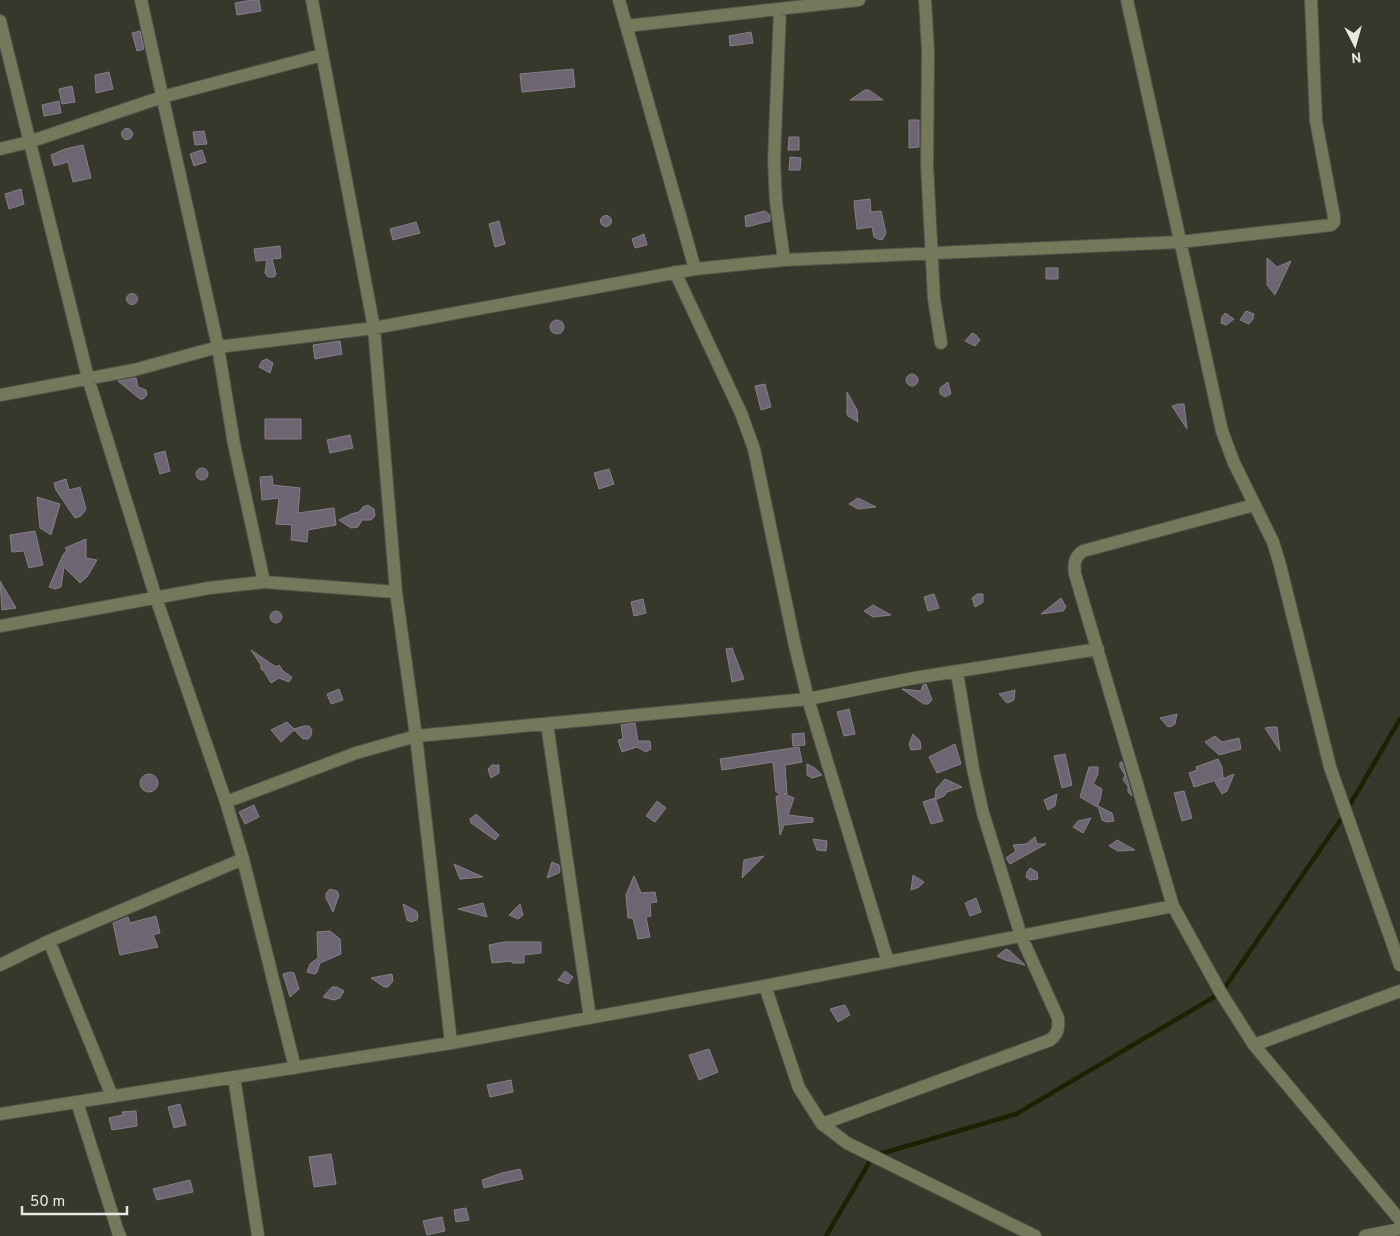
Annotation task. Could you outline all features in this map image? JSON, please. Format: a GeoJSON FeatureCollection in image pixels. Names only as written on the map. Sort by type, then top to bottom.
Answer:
{"type":"FeatureCollection","features":[{"type":"Feature","properties":{"kind":"street"},"geometry":{"type":"LineString","coordinates":[[141,0],[218,347],[234,444],[264,582]]}},
{"type":"Feature","properties":{"kind":"street"},"geometry":{"type":"LineString","coordinates":[[312,0],[374,328],[396,592],[416,736],[451,1043]]}},
{"type":"Feature","properties":{"kind":"street"},"geometry":{"type":"LineString","coordinates":[[619,0],[695,268]]}},
{"type":"Feature","properties":{"kind":"street"},"geometry":{"type":"LineString","coordinates":[[626,26],[859,0]]}},
{"type":"Feature","properties":{"kind":"street"},"geometry":{"type":"LineString","coordinates":[[925,0],[928,51],[927,165],[934,299],[942,343]]}},
{"type":"Feature","properties":{"kind":"street"},"geometry":{"type":"LineString","coordinates":[[1127,0],[1222,431],[1234,463],[1273,542],[1330,767],[1400,965]]}},
{"type":"Feature","properties":{"kind":"street"},"geometry":{"type":"LineString","coordinates":[[0,395],[134,370],[218,347],[374,328],[695,268],[784,260],[1180,242],[1326,227],[1334,222],[1316,121],[1311,0]]}},
{"type":"Feature","properties":{"kind":"street"},"geometry":{"type":"LineString","coordinates":[[780,10],[774,161],[776,202],[784,260]]}},
{"type":"Feature","properties":{"kind":"street"},"geometry":{"type":"LineString","coordinates":[[0,21],[88,378],[156,598],[226,802],[243,859],[295,1068]]}},
{"type":"Feature","properties":{"kind":"street"},"geometry":{"type":"LineString","coordinates":[[0,149],[29,142],[162,98],[322,55]]}},
{"type":"Feature","properties":{"kind":"street"},"geometry":{"type":"LineString","coordinates":[[675,272],[741,413],[754,449],[791,628],[808,699],[888,962]]}},
{"type":"Feature","properties":{"kind":"street"},"geometry":{"type":"LineString","coordinates":[[1254,504],[1083,551],[1074,560],[1076,574],[1173,906],[1221,993],[1254,1045],[1272,1064],[1400,1220]]}},
{"type":"Feature","properties":{"kind":"street"},"geometry":{"type":"LineString","coordinates":[[0,626],[209,588],[264,582],[396,592]]}},
{"type":"Feature","properties":{"kind":"street"},"geometry":{"type":"LineString","coordinates":[[226,802],[356,753],[416,736],[808,699],[914,678],[1098,650]]}},
{"type":"Feature","properties":{"kind":"street"},"geometry":{"type":"LineString","coordinates":[[822,1124],[1050,1040],[1056,1036],[1059,1027],[1058,1018],[1022,936],[983,814],[973,769],[957,672]]}},
{"type":"Feature","properties":{"kind":"street"},"geometry":{"type":"LineString","coordinates":[[548,724],[590,1018]]}},
{"type":"Feature","properties":{"kind":"street"},"geometry":{"type":"LineString","coordinates":[[0,965],[49,941],[243,859]]}},
{"type":"Feature","properties":{"kind":"street"},"geometry":{"type":"LineString","coordinates":[[0,1114],[451,1043],[765,986],[1173,906]]}},
{"type":"Feature","properties":{"kind":"street"},"geometry":{"type":"LineString","coordinates":[[49,941],[112,1096]]}},
{"type":"Feature","properties":{"kind":"street"},"geometry":{"type":"LineString","coordinates":[[765,986],[798,1088],[822,1124],[847,1143],[1035,1236]]}},
{"type":"Feature","properties":{"kind":"street"},"geometry":{"type":"LineString","coordinates":[[1254,1045],[1400,992]]}},
{"type":"Feature","properties":{"kind":"street"},"geometry":{"type":"LineString","coordinates":[[234,1077],[258,1236]]}},
{"type":"Feature","properties":{"kind":"street"},"geometry":{"type":"LineString","coordinates":[[77,1102],[120,1236]]}},
{"type":"Feature","properties":{"kind":"street"},"geometry":{"type":"LineString","coordinates":[[1365,1236],[1400,1229]]}},
{"type":"Feature","properties":{"kind":"building"},"geometry":{"type":"Polygon","coordinates":[[[259,0],[261,11],[237,15],[235,3],[259,0]]]}},
{"type":"Feature","properties":{"kind":"building"},"geometry":{"type":"Polygon","coordinates":[[[140,31],[144,49],[137,51],[132,33],[140,31]]]}},
{"type":"Feature","properties":{"kind":"building"},"geometry":{"type":"Polygon","coordinates":[[[751,32],[753,43],[730,46],[729,36],[751,32]]]}},
{"type":"Feature","properties":{"kind":"building"},"geometry":{"type":"Polygon","coordinates":[[[573,69],[575,87],[522,92],[520,74],[573,69]]]}},
{"type":"Feature","properties":{"kind":"building"},"geometry":{"type":"Polygon","coordinates":[[[109,72],[113,89],[96,93],[95,75],[109,72]]]}},
{"type":"Feature","properties":{"kind":"building"},"geometry":{"type":"Polygon","coordinates":[[[72,86],[75,102],[62,104],[59,89],[72,86]]]}},
{"type":"Feature","properties":{"kind":"building"},"geometry":{"type":"Polygon","coordinates":[[[865,90],[869,90],[883,100],[850,100],[865,90]]]}},
{"type":"Feature","properties":{"kind":"building"},"geometry":{"type":"Polygon","coordinates":[[[59,101],[61,113],[44,116],[42,105],[59,101]]]}},
{"type":"Feature","properties":{"kind":"building"},"geometry":{"type":"Polygon","coordinates":[[[909,120],[919,120],[919,147],[909,148],[909,120]]]}},
{"type":"Feature","properties":{"kind":"building"},"geometry":{"type":"Polygon","coordinates":[[[127,128],[133,134],[127,140],[121,134],[127,128]]]}},
{"type":"Feature","properties":{"kind":"building"},"geometry":{"type":"Polygon","coordinates":[[[204,131],[207,144],[195,145],[193,132],[204,131]]]}},
{"type":"Feature","properties":{"kind":"building"},"geometry":{"type":"Polygon","coordinates":[[[789,137],[799,137],[799,150],[788,150],[789,137]]]}},
{"type":"Feature","properties":{"kind":"building"},"geometry":{"type":"Polygon","coordinates":[[[83,145],[91,178],[73,182],[68,162],[54,166],[51,155],[65,149],[83,145]]]}},
{"type":"Feature","properties":{"kind":"building"},"geometry":{"type":"Polygon","coordinates":[[[202,150],[206,162],[194,166],[190,154],[202,150]]]}},
{"type":"Feature","properties":{"kind":"building"},"geometry":{"type":"Polygon","coordinates":[[[790,157],[801,158],[800,170],[789,170],[790,157]]]}},
{"type":"Feature","properties":{"kind":"building"},"geometry":{"type":"Polygon","coordinates":[[[21,189],[24,204],[9,209],[5,194],[21,189]]]}},
{"type":"Feature","properties":{"kind":"building"},"geometry":{"type":"Polygon","coordinates":[[[870,199],[871,212],[881,211],[886,233],[883,239],[880,240],[874,237],[872,227],[857,229],[854,201],[870,199]]]}},
{"type":"Feature","properties":{"kind":"building"},"geometry":{"type":"Polygon","coordinates":[[[765,211],[770,215],[770,221],[746,227],[745,216],[765,211]]]}},
{"type":"Feature","properties":{"kind":"building"},"geometry":{"type":"Polygon","coordinates":[[[606,215],[612,221],[606,227],[600,221],[606,215]]]}},
{"type":"Feature","properties":{"kind":"building"},"geometry":{"type":"Polygon","coordinates":[[[499,221],[505,244],[495,247],[489,224],[499,221]]]}},
{"type":"Feature","properties":{"kind":"building"},"geometry":{"type":"Polygon","coordinates":[[[416,222],[420,233],[393,240],[390,229],[416,222]]]}},
{"type":"Feature","properties":{"kind":"building"},"geometry":{"type":"Polygon","coordinates":[[[644,234],[647,245],[635,248],[632,239],[644,234]]]}},
{"type":"Feature","properties":{"kind":"building"},"geometry":{"type":"Polygon","coordinates":[[[280,246],[281,258],[272,259],[276,274],[274,277],[268,277],[265,273],[267,260],[256,261],[254,249],[280,246]]]}},
{"type":"Feature","properties":{"kind":"building"},"geometry":{"type":"Polygon","coordinates":[[[1267,258],[1277,267],[1291,261],[1275,295],[1267,285],[1267,258]]]}},
{"type":"Feature","properties":{"kind":"building"},"geometry":{"type":"Polygon","coordinates":[[[1046,268],[1058,268],[1058,279],[1046,279],[1046,268]]]}},
{"type":"Feature","properties":{"kind":"building"},"geometry":{"type":"Polygon","coordinates":[[[132,293],[138,299],[132,305],[126,299],[132,293]]]}},
{"type":"Feature","properties":{"kind":"building"},"geometry":{"type":"Polygon","coordinates":[[[1246,311],[1254,314],[1249,324],[1240,320],[1246,311]]]}},
{"type":"Feature","properties":{"kind":"building"},"geometry":{"type":"Polygon","coordinates":[[[1225,313],[1234,319],[1226,325],[1221,323],[1225,313]]]}},
{"type":"Feature","properties":{"kind":"building"},"geometry":{"type":"Polygon","coordinates":[[[554,320],[560,320],[564,327],[560,334],[554,334],[550,330],[550,324],[554,320]]]}},
{"type":"Feature","properties":{"kind":"building"},"geometry":{"type":"Polygon","coordinates":[[[972,333],[980,340],[975,346],[965,341],[972,333]]]}},
{"type":"Feature","properties":{"kind":"building"},"geometry":{"type":"Polygon","coordinates":[[[340,341],[342,354],[315,359],[313,345],[340,341]]]}},
{"type":"Feature","properties":{"kind":"building"},"geometry":{"type":"Polygon","coordinates":[[[267,359],[273,363],[270,373],[259,367],[262,361],[267,359]]]}},
{"type":"Feature","properties":{"kind":"building"},"geometry":{"type":"Polygon","coordinates":[[[910,374],[914,374],[918,380],[914,386],[910,386],[906,382],[906,378],[910,374]]]}},
{"type":"Feature","properties":{"kind":"building"},"geometry":{"type":"Polygon","coordinates":[[[136,378],[138,387],[146,390],[147,395],[143,399],[140,399],[118,381],[136,378]]]}},
{"type":"Feature","properties":{"kind":"building"},"geometry":{"type":"Polygon","coordinates":[[[948,382],[951,394],[945,397],[940,394],[940,388],[948,382]]]}},
{"type":"Feature","properties":{"kind":"building"},"geometry":{"type":"Polygon","coordinates":[[[765,384],[771,407],[761,410],[755,386],[765,384]]]}},
{"type":"Feature","properties":{"kind":"building"},"geometry":{"type":"Polygon","coordinates":[[[847,392],[857,410],[858,422],[848,416],[847,392]]]}},
{"type":"Feature","properties":{"kind":"building"},"geometry":{"type":"Polygon","coordinates":[[[1184,404],[1187,429],[1172,406],[1184,404]]]}},
{"type":"Feature","properties":{"kind":"building"},"geometry":{"type":"Polygon","coordinates":[[[265,419],[301,419],[301,439],[265,439],[265,419]]]}},
{"type":"Feature","properties":{"kind":"building"},"geometry":{"type":"Polygon","coordinates":[[[350,435],[353,448],[330,453],[327,440],[350,435]]]}},
{"type":"Feature","properties":{"kind":"building"},"geometry":{"type":"Polygon","coordinates":[[[165,451],[170,471],[160,474],[154,454],[165,451]]]}},
{"type":"Feature","properties":{"kind":"building"},"geometry":{"type":"Polygon","coordinates":[[[200,468],[204,468],[208,474],[204,480],[200,480],[196,476],[196,472],[200,468]]]}},
{"type":"Feature","properties":{"kind":"building"},"geometry":{"type":"Polygon","coordinates":[[[609,469],[614,484],[599,489],[594,473],[609,469]]]}},
{"type":"Feature","properties":{"kind":"building"},"geometry":{"type":"Polygon","coordinates":[[[272,476],[273,485],[300,488],[298,513],[334,508],[336,525],[308,530],[307,542],[291,540],[292,525],[276,524],[279,498],[262,500],[260,477],[272,476]]]}},
{"type":"Feature","properties":{"kind":"building"},"geometry":{"type":"Polygon","coordinates":[[[66,479],[69,490],[80,487],[86,509],[81,516],[75,518],[56,490],[54,483],[66,479]]]}},
{"type":"Feature","properties":{"kind":"building"},"geometry":{"type":"Polygon","coordinates":[[[37,497],[60,504],[51,535],[40,528],[37,497]]]}},
{"type":"Feature","properties":{"kind":"building"},"geometry":{"type":"Polygon","coordinates":[[[858,498],[876,507],[858,509],[849,504],[858,498]]]}},
{"type":"Feature","properties":{"kind":"building"},"geometry":{"type":"Polygon","coordinates":[[[368,505],[374,509],[375,516],[371,520],[362,520],[358,527],[351,528],[339,520],[359,512],[368,505]]]}},
{"type":"Feature","properties":{"kind":"building"},"geometry":{"type":"Polygon","coordinates":[[[35,531],[43,565],[29,568],[24,551],[12,552],[10,535],[35,531]]]}},
{"type":"Feature","properties":{"kind":"building"},"geometry":{"type":"Polygon","coordinates":[[[86,539],[86,558],[97,560],[87,577],[80,583],[64,567],[61,587],[55,589],[49,587],[67,550],[65,548],[86,539]]]}},
{"type":"Feature","properties":{"kind":"building"},"geometry":{"type":"Polygon","coordinates":[[[0,581],[16,608],[2,610],[0,581]]]}},
{"type":"Feature","properties":{"kind":"building"},"geometry":{"type":"Polygon","coordinates":[[[934,594],[939,608],[928,611],[924,597],[934,594]]]}},
{"type":"Feature","properties":{"kind":"building"},"geometry":{"type":"Polygon","coordinates":[[[977,594],[983,594],[983,602],[975,607],[972,598],[977,594]]]}},
{"type":"Feature","properties":{"kind":"building"},"geometry":{"type":"Polygon","coordinates":[[[1061,598],[1066,607],[1063,611],[1041,614],[1061,598]]]}},
{"type":"Feature","properties":{"kind":"building"},"geometry":{"type":"Polygon","coordinates":[[[643,599],[646,613],[634,616],[631,602],[643,599]]]}},
{"type":"Feature","properties":{"kind":"building"},"geometry":{"type":"Polygon","coordinates":[[[873,605],[891,615],[873,617],[864,611],[873,605]]]}},
{"type":"Feature","properties":{"kind":"building"},"geometry":{"type":"Polygon","coordinates":[[[274,611],[278,611],[282,617],[278,623],[274,623],[270,619],[270,615],[274,611]]]}},
{"type":"Feature","properties":{"kind":"building"},"geometry":{"type":"Polygon","coordinates":[[[732,648],[744,679],[732,682],[726,649],[732,648]]]}},
{"type":"Feature","properties":{"kind":"building"},"geometry":{"type":"Polygon","coordinates":[[[251,650],[276,667],[279,665],[283,671],[292,677],[289,682],[279,678],[271,683],[251,650]]]}},
{"type":"Feature","properties":{"kind":"building"},"geometry":{"type":"Polygon","coordinates":[[[926,684],[932,700],[928,704],[924,704],[902,689],[921,691],[923,685],[926,684]]]}},
{"type":"Feature","properties":{"kind":"building"},"geometry":{"type":"Polygon","coordinates":[[[339,689],[343,700],[331,704],[327,694],[339,689]]]}},
{"type":"Feature","properties":{"kind":"building"},"geometry":{"type":"Polygon","coordinates":[[[1015,690],[1014,700],[1007,703],[999,694],[1015,690]]]}},
{"type":"Feature","properties":{"kind":"building"},"geometry":{"type":"Polygon","coordinates":[[[849,709],[855,734],[844,736],[837,712],[849,709]]]}},
{"type":"Feature","properties":{"kind":"building"},"geometry":{"type":"Polygon","coordinates":[[[1177,714],[1175,724],[1168,727],[1160,718],[1177,714]]]}},
{"type":"Feature","properties":{"kind":"building"},"geometry":{"type":"Polygon","coordinates":[[[287,722],[294,729],[309,726],[312,730],[311,736],[308,739],[303,739],[294,730],[281,742],[271,730],[287,722]]]}},
{"type":"Feature","properties":{"kind":"building"},"geometry":{"type":"Polygon","coordinates":[[[635,723],[638,741],[650,741],[651,749],[646,752],[637,747],[622,752],[618,740],[623,739],[621,725],[635,723]]]}},
{"type":"Feature","properties":{"kind":"building"},"geometry":{"type":"Polygon","coordinates":[[[1277,727],[1280,751],[1265,728],[1277,727]]]}},
{"type":"Feature","properties":{"kind":"building"},"geometry":{"type":"Polygon","coordinates":[[[804,733],[805,745],[793,746],[792,734],[804,733]]]}},
{"type":"Feature","properties":{"kind":"building"},"geometry":{"type":"Polygon","coordinates":[[[913,734],[920,741],[921,749],[911,750],[909,744],[913,734]]]}},
{"type":"Feature","properties":{"kind":"building"},"geometry":{"type":"Polygon","coordinates":[[[1215,736],[1222,742],[1239,738],[1241,749],[1219,755],[1205,742],[1215,736]]]}},
{"type":"Feature","properties":{"kind":"building"},"geometry":{"type":"Polygon","coordinates":[[[955,744],[961,764],[937,773],[929,757],[955,744]]]}},
{"type":"Feature","properties":{"kind":"building"},"geometry":{"type":"Polygon","coordinates":[[[799,747],[802,762],[785,765],[787,794],[784,794],[794,798],[788,815],[813,818],[813,822],[784,825],[780,835],[776,796],[779,796],[779,793],[776,792],[773,762],[722,770],[720,759],[799,747]]]}},
{"type":"Feature","properties":{"kind":"building"},"geometry":{"type":"Polygon","coordinates":[[[1065,754],[1072,785],[1062,788],[1054,756],[1065,754]]]}},
{"type":"Feature","properties":{"kind":"building"},"geometry":{"type":"Polygon","coordinates":[[[1218,759],[1222,767],[1223,778],[1194,787],[1189,773],[1197,770],[1196,767],[1218,759]]]}},
{"type":"Feature","properties":{"kind":"building"},"geometry":{"type":"Polygon","coordinates":[[[1120,762],[1122,762],[1132,796],[1128,792],[1128,786],[1123,780],[1125,775],[1120,767],[1120,762]]]}},
{"type":"Feature","properties":{"kind":"building"},"geometry":{"type":"Polygon","coordinates":[[[807,764],[815,768],[822,775],[812,778],[807,775],[807,764]]]}},
{"type":"Feature","properties":{"kind":"building"},"geometry":{"type":"Polygon","coordinates":[[[492,765],[499,765],[499,773],[491,778],[488,769],[492,765]]]}},
{"type":"Feature","properties":{"kind":"building"},"geometry":{"type":"Polygon","coordinates":[[[1089,767],[1098,767],[1098,774],[1093,784],[1102,789],[1097,807],[1080,797],[1089,767]]]}},
{"type":"Feature","properties":{"kind":"building"},"geometry":{"type":"Polygon","coordinates":[[[149,774],[155,777],[158,783],[155,789],[149,792],[143,789],[140,783],[143,777],[149,774]]]}},
{"type":"Feature","properties":{"kind":"building"},"geometry":{"type":"Polygon","coordinates":[[[1234,774],[1227,791],[1222,794],[1215,782],[1234,774]]]}},
{"type":"Feature","properties":{"kind":"building"},"geometry":{"type":"Polygon","coordinates":[[[945,779],[962,787],[947,792],[944,796],[935,800],[936,789],[945,779]]]}},
{"type":"Feature","properties":{"kind":"building"},"geometry":{"type":"Polygon","coordinates":[[[1184,791],[1192,818],[1182,821],[1174,793],[1184,791]]]}},
{"type":"Feature","properties":{"kind":"building"},"geometry":{"type":"Polygon","coordinates":[[[1057,794],[1055,806],[1048,810],[1044,800],[1057,794]]]}},
{"type":"Feature","properties":{"kind":"building"},"geometry":{"type":"Polygon","coordinates":[[[935,798],[943,821],[931,824],[923,802],[935,798]]]}},
{"type":"Feature","properties":{"kind":"building"},"geometry":{"type":"Polygon","coordinates":[[[657,801],[666,808],[655,822],[646,816],[657,801]]]}},
{"type":"Feature","properties":{"kind":"building"},"geometry":{"type":"Polygon","coordinates":[[[254,805],[259,817],[245,824],[239,812],[254,805]]]}},
{"type":"Feature","properties":{"kind":"building"},"geometry":{"type":"Polygon","coordinates":[[[1098,806],[1112,813],[1114,821],[1107,822],[1102,820],[1098,806]]]}},
{"type":"Feature","properties":{"kind":"building"},"geometry":{"type":"Polygon","coordinates":[[[476,814],[499,835],[495,840],[471,823],[470,819],[476,814]]]}},
{"type":"Feature","properties":{"kind":"building"},"geometry":{"type":"Polygon","coordinates":[[[1091,818],[1083,833],[1073,827],[1078,821],[1091,818]]]}},
{"type":"Feature","properties":{"kind":"building"},"geometry":{"type":"Polygon","coordinates":[[[1035,837],[1037,844],[1046,844],[1010,864],[1006,858],[1016,851],[1013,845],[1026,844],[1035,837]]]}},
{"type":"Feature","properties":{"kind":"building"},"geometry":{"type":"Polygon","coordinates":[[[813,839],[827,841],[826,851],[817,850],[813,839]]]}},
{"type":"Feature","properties":{"kind":"building"},"geometry":{"type":"Polygon","coordinates":[[[1117,840],[1135,850],[1118,851],[1109,846],[1117,840]]]}},
{"type":"Feature","properties":{"kind":"building"},"geometry":{"type":"Polygon","coordinates":[[[764,856],[742,878],[744,860],[764,856]]]}},
{"type":"Feature","properties":{"kind":"building"},"geometry":{"type":"Polygon","coordinates":[[[552,862],[559,865],[560,871],[547,878],[552,862]]]}},
{"type":"Feature","properties":{"kind":"building"},"geometry":{"type":"Polygon","coordinates":[[[454,864],[483,877],[460,879],[454,864]]]}},
{"type":"Feature","properties":{"kind":"building"},"geometry":{"type":"Polygon","coordinates":[[[1030,868],[1037,872],[1038,879],[1030,880],[1026,877],[1030,868]]]}},
{"type":"Feature","properties":{"kind":"building"},"geometry":{"type":"Polygon","coordinates":[[[913,875],[924,882],[919,887],[911,890],[913,875]]]}},
{"type":"Feature","properties":{"kind":"building"},"geometry":{"type":"Polygon","coordinates":[[[634,876],[641,893],[655,892],[657,902],[650,903],[651,916],[646,917],[650,937],[638,939],[633,918],[628,918],[626,895],[634,876]]]}},
{"type":"Feature","properties":{"kind":"building"},"geometry":{"type":"Polygon","coordinates":[[[330,889],[337,891],[339,895],[333,912],[326,898],[326,893],[330,889]]]}},
{"type":"Feature","properties":{"kind":"building"},"geometry":{"type":"Polygon","coordinates":[[[976,898],[981,912],[970,916],[965,903],[976,898]]]}},
{"type":"Feature","properties":{"kind":"building"},"geometry":{"type":"Polygon","coordinates":[[[483,903],[487,917],[458,909],[483,903]]]}},
{"type":"Feature","properties":{"kind":"building"},"geometry":{"type":"Polygon","coordinates":[[[403,904],[416,911],[418,914],[417,920],[411,922],[407,920],[403,904]]]}},
{"type":"Feature","properties":{"kind":"building"},"geometry":{"type":"Polygon","coordinates":[[[520,904],[523,915],[518,919],[509,915],[520,904]]]}},
{"type":"Feature","properties":{"kind":"building"},"geometry":{"type":"Polygon","coordinates":[[[156,916],[160,933],[153,935],[158,947],[120,955],[113,923],[128,917],[130,923],[156,916]]]}},
{"type":"Feature","properties":{"kind":"building"},"geometry":{"type":"Polygon","coordinates":[[[330,931],[340,939],[341,954],[320,963],[315,974],[307,972],[310,964],[318,958],[317,932],[330,931]]]}},
{"type":"Feature","properties":{"kind":"building"},"geometry":{"type":"Polygon","coordinates":[[[504,942],[541,942],[541,953],[524,955],[524,963],[512,963],[512,961],[492,963],[489,945],[504,942]]]}},
{"type":"Feature","properties":{"kind":"building"},"geometry":{"type":"Polygon","coordinates":[[[1006,949],[1010,951],[1025,965],[997,956],[1006,949]]]}},
{"type":"Feature","properties":{"kind":"building"},"geometry":{"type":"Polygon","coordinates":[[[565,971],[573,977],[568,984],[558,980],[565,971]]]}},
{"type":"Feature","properties":{"kind":"building"},"geometry":{"type":"Polygon","coordinates":[[[294,973],[299,989],[290,997],[283,974],[294,973]]]}},
{"type":"Feature","properties":{"kind":"building"},"geometry":{"type":"Polygon","coordinates":[[[392,974],[393,981],[388,987],[384,987],[371,978],[392,974]]]}},
{"type":"Feature","properties":{"kind":"building"},"geometry":{"type":"Polygon","coordinates":[[[332,987],[337,987],[344,991],[340,998],[334,1000],[323,997],[332,987]]]}},
{"type":"Feature","properties":{"kind":"building"},"geometry":{"type":"Polygon","coordinates":[[[845,1005],[850,1015],[838,1022],[830,1009],[845,1005]]]}},
{"type":"Feature","properties":{"kind":"building"},"geometry":{"type":"Polygon","coordinates":[[[709,1049],[718,1072],[699,1080],[689,1055],[709,1049]]]}},
{"type":"Feature","properties":{"kind":"building"},"geometry":{"type":"Polygon","coordinates":[[[511,1080],[513,1092],[490,1097],[487,1085],[511,1080]]]}},
{"type":"Feature","properties":{"kind":"building"},"geometry":{"type":"Polygon","coordinates":[[[180,1104],[186,1125],[174,1128],[168,1107],[180,1104]]]}},
{"type":"Feature","properties":{"kind":"building"},"geometry":{"type":"Polygon","coordinates":[[[136,1111],[137,1126],[112,1130],[109,1118],[123,1115],[122,1112],[136,1111]]]}},
{"type":"Feature","properties":{"kind":"building"},"geometry":{"type":"Polygon","coordinates":[[[331,1154],[336,1184],[314,1187],[309,1157],[331,1154]]]}},
{"type":"Feature","properties":{"kind":"building"},"geometry":{"type":"Polygon","coordinates":[[[520,1169],[523,1179],[484,1188],[482,1180],[520,1169]]]}},
{"type":"Feature","properties":{"kind":"building"},"geometry":{"type":"Polygon","coordinates":[[[190,1180],[193,1192],[157,1200],[153,1189],[190,1180]]]}},
{"type":"Feature","properties":{"kind":"building"},"geometry":{"type":"Polygon","coordinates":[[[466,1208],[469,1220],[456,1222],[454,1210],[466,1208]]]}},
{"type":"Feature","properties":{"kind":"building"},"geometry":{"type":"Polygon","coordinates":[[[442,1217],[445,1231],[427,1235],[423,1221],[442,1217]]]}},
{"type":"Feature","properties":{"kind":"waterway"},"geometry":{"type":"LineString","coordinates":[[1348,808],[1400,719]]}},
{"type":"Feature","properties":{"kind":"waterway"},"geometry":{"type":"LineString","coordinates":[[826,1236],[873,1156],[1016,1114],[1221,993],[1344,815]]}}]}
